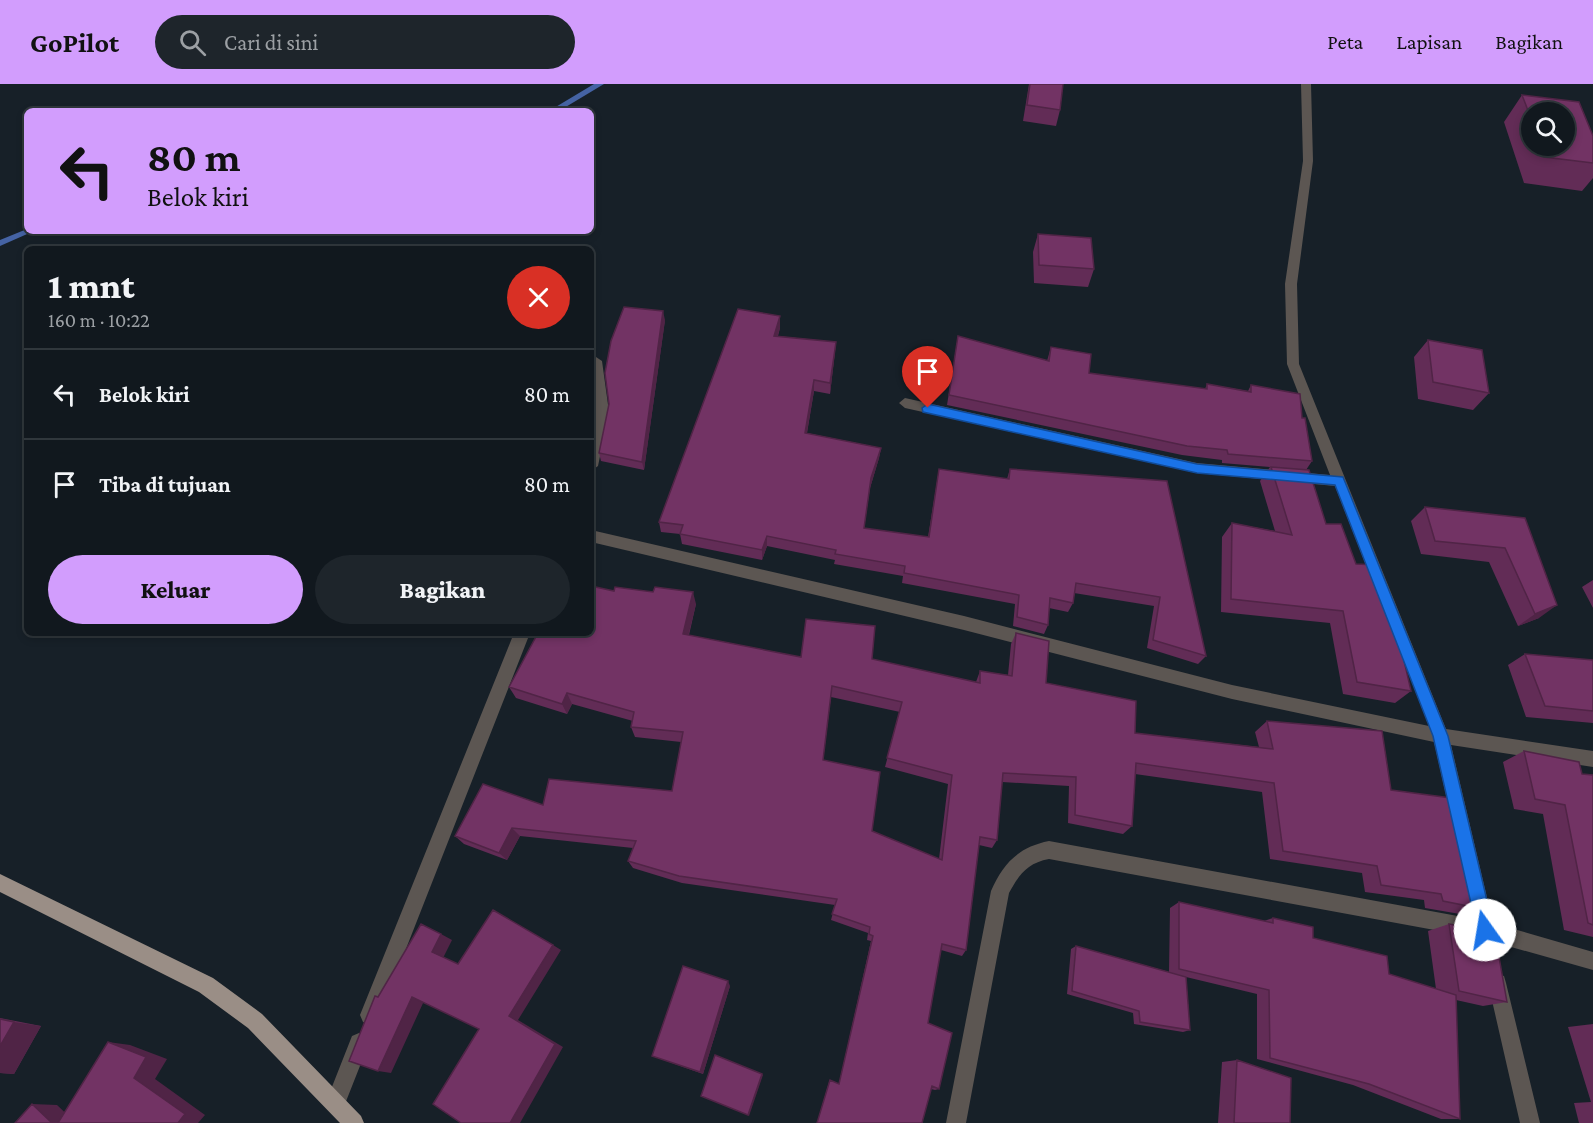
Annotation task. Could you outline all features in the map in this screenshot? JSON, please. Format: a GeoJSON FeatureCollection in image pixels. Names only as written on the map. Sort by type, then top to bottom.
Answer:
{"type":"FeatureCollection","features":[{"type":"Feature","properties":{"kind":"main road"},"geometry":{"type":"LineString","coordinates":[[6,886],[206,985],[255,1021],[354,1123]]}},
{"type":"Feature","properties":{"kind":"street"},"geometry":{"type":"LineString","coordinates":[[1306,84],[1308,161],[1291,284],[1293,364],[1441,736],[1530,1123]]}},
{"type":"Feature","properties":{"kind":"street"},"geometry":{"type":"LineString","coordinates":[[594,451],[602,412],[596,361]]}},
{"type":"Feature","properties":{"kind":"street"},"geometry":{"type":"LineString","coordinates":[[906,403],[1197,468],[1339,481]]}},
{"type":"Feature","properties":{"kind":"street"},"geometry":{"type":"LineString","coordinates":[[594,537],[964,623],[1232,692],[1441,736],[1593,759]]}},
{"type":"Feature","properties":{"kind":"street"},"geometry":{"type":"LineString","coordinates":[[336,1102],[521,636]]}},
{"type":"Feature","properties":{"kind":"street"},"geometry":{"type":"LineString","coordinates":[[956,1123],[1000,891],[1016,864],[1030,853],[1048,850],[1485,930],[1593,961]]}},
{"type":"Feature","properties":{"kind":"building"},"geometry":{"type":"Polygon","coordinates":[[[1030,84],[1063,84],[1060,110],[1027,105],[1030,84]]]}},
{"type":"Feature","properties":{"kind":"building"},"geometry":{"type":"Polygon","coordinates":[[[1522,95],[1579,102],[1593,136],[1593,163],[1544,156],[1575,156],[1575,102],[1525,102],[1522,95]]]}},
{"type":"Feature","properties":{"kind":"building"},"geometry":{"type":"Polygon","coordinates":[[[1038,234],[1091,238],[1094,269],[1039,265],[1038,234]]]}},
{"type":"Feature","properties":{"kind":"building"},"geometry":{"type":"Polygon","coordinates":[[[624,307],[663,311],[642,462],[599,453],[609,404],[605,373],[611,341],[624,307]]]}},
{"type":"Feature","properties":{"kind":"building"},"geometry":{"type":"Polygon","coordinates":[[[738,309],[780,316],[774,336],[836,342],[830,383],[814,380],[805,433],[881,448],[871,478],[864,528],[929,537],[939,469],[1009,479],[1010,469],[1167,481],[1206,656],[1153,640],[1160,597],[1076,583],[1073,603],[1050,598],[1048,625],[1017,617],[1019,595],[904,573],[905,566],[835,554],[836,550],[767,536],[762,550],[680,534],[683,525],[659,522],[738,309]]]}},
{"type":"Feature","properties":{"kind":"building"},"geometry":{"type":"Polygon","coordinates":[[[958,336],[1049,361],[1051,347],[1091,354],[1089,373],[1207,389],[1207,384],[1251,392],[1251,385],[1300,394],[1302,418],[1305,418],[1312,461],[1228,454],[1227,450],[1187,446],[949,395],[958,336]]]}},
{"type":"Feature","properties":{"kind":"building"},"geometry":{"type":"Polygon","coordinates":[[[1428,340],[1482,350],[1489,393],[1433,382],[1428,340]]]}},
{"type":"Feature","properties":{"kind":"building"},"geometry":{"type":"Polygon","coordinates":[[[1271,467],[1309,470],[1326,524],[1341,524],[1356,564],[1378,565],[1388,590],[1411,691],[1357,682],[1343,611],[1231,599],[1232,523],[1292,535],[1271,467]]]}},
{"type":"Feature","properties":{"kind":"building"},"geometry":{"type":"Polygon","coordinates":[[[1425,507],[1525,518],[1557,605],[1535,614],[1505,548],[1435,541],[1425,507]]]}},
{"type":"Feature","properties":{"kind":"building"},"geometry":{"type":"Polygon","coordinates":[[[594,587],[614,591],[615,587],[653,592],[655,587],[693,592],[683,634],[801,657],[806,619],[875,626],[872,659],[980,683],[980,671],[1012,676],[1016,633],[1049,641],[1046,683],[1136,701],[1135,733],[1273,749],[1267,721],[1382,731],[1391,790],[1451,798],[1478,908],[1443,901],[1441,894],[1381,885],[1377,866],[1283,851],[1274,783],[1136,763],[1132,826],[1075,815],[1076,777],[1003,773],[997,840],[980,837],[966,950],[942,944],[928,1023],[952,1033],[939,1089],[932,1086],[922,1123],[817,1123],[830,1080],[839,1084],[873,936],[869,934],[870,927],[832,914],[837,899],[679,876],[628,861],[636,841],[512,828],[499,853],[455,836],[483,784],[543,805],[549,779],[672,791],[683,732],[631,727],[634,712],[567,693],[562,704],[509,687],[536,636],[594,636],[594,587]],[[832,686],[823,760],[880,772],[872,831],[942,860],[952,775],[887,758],[902,702],[832,686]]]}},
{"type":"Feature","properties":{"kind":"building"},"geometry":{"type":"Polygon","coordinates":[[[1525,654],[1593,660],[1593,711],[1545,706],[1525,654]]]}},
{"type":"Feature","properties":{"kind":"building"},"geometry":{"type":"Polygon","coordinates":[[[1524,751],[1579,762],[1582,774],[1593,775],[1593,925],[1588,923],[1565,805],[1535,799],[1524,751]]]}},
{"type":"Feature","properties":{"kind":"building"},"geometry":{"type":"Polygon","coordinates":[[[1179,902],[1273,923],[1273,918],[1313,927],[1313,938],[1387,956],[1389,974],[1456,995],[1460,1119],[1369,1084],[1270,1058],[1269,990],[1179,969],[1179,902]]]}},
{"type":"Feature","properties":{"kind":"building"},"geometry":{"type":"Polygon","coordinates":[[[493,910],[553,945],[509,1016],[555,1044],[510,1123],[461,1123],[433,1104],[479,1029],[412,997],[378,1071],[349,1061],[375,996],[378,997],[421,924],[441,934],[432,952],[458,964],[493,910]]]}},
{"type":"Feature","properties":{"kind":"building"},"geometry":{"type":"Polygon","coordinates":[[[1449,924],[1488,931],[1490,938],[1496,940],[1507,1002],[1459,991],[1449,924]]]}},
{"type":"Feature","properties":{"kind":"building"},"geometry":{"type":"Polygon","coordinates":[[[1076,946],[1186,977],[1190,1030],[1140,1022],[1139,1011],[1072,991],[1076,946]]]}},
{"type":"Feature","properties":{"kind":"building"},"geometry":{"type":"Polygon","coordinates":[[[683,966],[728,981],[700,1072],[652,1056],[683,966]]]}},
{"type":"Feature","properties":{"kind":"building"},"geometry":{"type":"Polygon","coordinates":[[[0,1019],[14,1022],[0,1046],[0,1019]]]}},
{"type":"Feature","properties":{"kind":"building"},"geometry":{"type":"Polygon","coordinates":[[[108,1042],[146,1057],[134,1078],[185,1114],[178,1123],[58,1123],[108,1042]]]}},
{"type":"Feature","properties":{"kind":"building"},"geometry":{"type":"Polygon","coordinates":[[[715,1055],[762,1074],[748,1115],[701,1096],[715,1055]]]}},
{"type":"Feature","properties":{"kind":"building"},"geometry":{"type":"Polygon","coordinates":[[[1237,1060],[1291,1078],[1290,1123],[1234,1123],[1237,1060]]]}},
{"type":"Feature","properties":{"kind":"building"},"geometry":{"type":"Polygon","coordinates":[[[32,1104],[52,1123],[15,1123],[32,1104]]]}},
{"type":"Feature","properties":{"kind":"waterway"},"geometry":{"type":"LineString","coordinates":[[558,108],[600,84]]}},
{"type":"Feature","properties":{"kind":"waterway"},"geometry":{"type":"LineString","coordinates":[[0,243],[24,233]]}},
{"type":"Feature","properties":{"kind":"route"},"geometry":{"type":"LineString","coordinates":[[928,408],[1197,468],[1339,481],[1441,736],[1485,930]]}}]}
